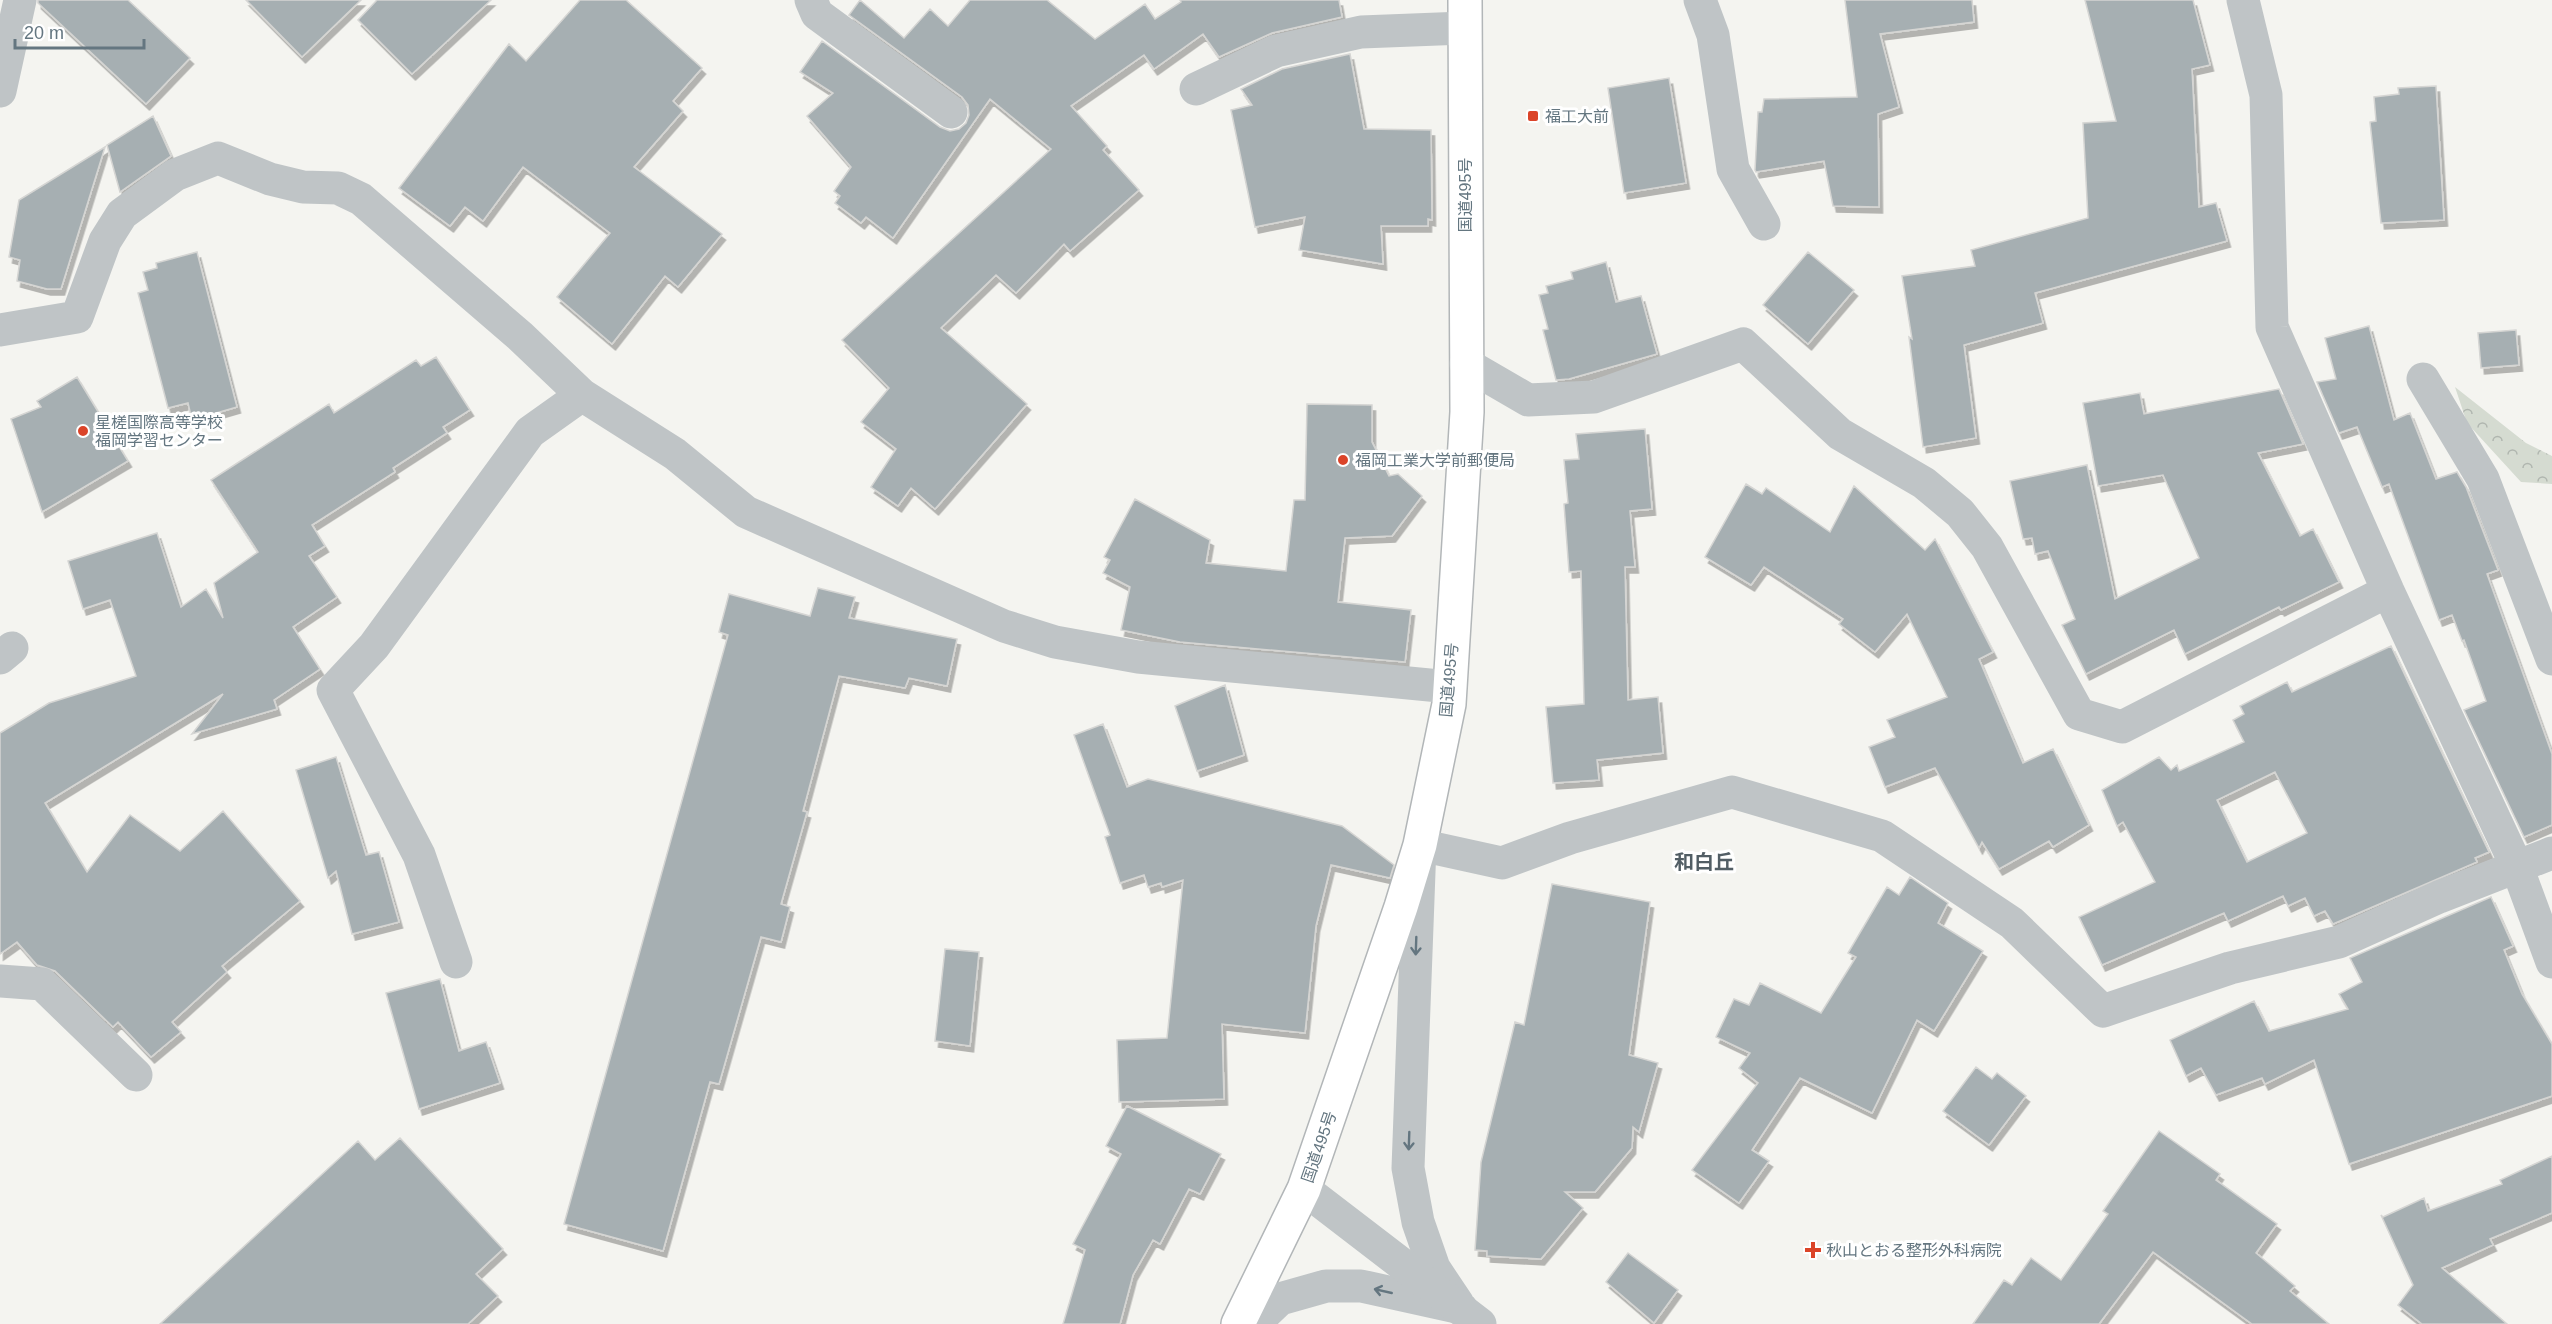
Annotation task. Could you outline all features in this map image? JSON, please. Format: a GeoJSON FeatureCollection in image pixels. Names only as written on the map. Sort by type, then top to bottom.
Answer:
{"type":"FeatureCollection","features":[{"type":"Feature","properties":{"kind":"highway","name":"国道495号"},"geometry":{"type":"LineString","coordinates":[[1238,1324],[1304,1189],[1401,907],[1420,845],[1449,704],[1467,412],[1464,14]]}},
{"type":"Feature","properties":{"kind":"street"},"geometry":{"type":"LineString","coordinates":[[0,91],[20,0]]}},
{"type":"Feature","properties":{"kind":"street"},"geometry":{"type":"LineString","coordinates":[[811,0],[818,14],[951,112]]}},
{"type":"Feature","properties":{"kind":"street"},"geometry":{"type":"LineString","coordinates":[[1700,0],[1713,35],[1733,169],[1764,224]]}},
{"type":"Feature","properties":{"kind":"street"},"geometry":{"type":"LineString","coordinates":[[2243,0],[2266,95],[2272,327],[2388,591],[2517,867],[2552,962]]}},
{"type":"Feature","properties":{"kind":"street"},"geometry":{"type":"LineString","coordinates":[[1196,89],[1275,51],[1361,32],[1464,14]]}},
{"type":"Feature","properties":{"kind":"street"},"geometry":{"type":"LineString","coordinates":[[0,330],[77,317],[105,241],[122,214],[175,175],[218,158],[270,179],[303,187],[338,188],[361,199],[520,336],[582,395],[675,454],[746,512],[1004,626],[1055,642],[1138,657],[1450,687]]}},
{"type":"Feature","properties":{"kind":"street"},"geometry":{"type":"LineString","coordinates":[[1466,363],[1528,400],[1594,397],[1743,344],[1840,434],[1924,483],[1960,513],[1987,547],[2079,714],[2122,727],[2388,591]]}},
{"type":"Feature","properties":{"kind":"street"},"geometry":{"type":"LineString","coordinates":[[2423,379],[2482,479],[2552,659]]}},
{"type":"Feature","properties":{"kind":"street"},"geometry":{"type":"LineString","coordinates":[[456,962],[419,855],[333,690],[374,646],[530,432],[582,395]]}},
{"type":"Feature","properties":{"kind":"street"},"geometry":{"type":"LineString","coordinates":[[1471,1316],[1434,1269],[1418,1222],[1408,1168],[1420,845],[1502,863],[1570,838],[1732,792],[1882,836],[2012,923],[2103,1011],[2230,968],[2339,942],[2439,897],[2552,853]]}},
{"type":"Feature","properties":{"kind":"street"},"geometry":{"type":"LineString","coordinates":[[0,981],[42,984],[136,1075]]}},
{"type":"Feature","properties":{"kind":"street"},"geometry":{"type":"LineString","coordinates":[[1304,1189],[1471,1316]]}},
{"type":"Feature","properties":{"kind":"street"},"geometry":{"type":"LineString","coordinates":[[1254,1324],[1280,1299],[1326,1286],[1361,1286],[1471,1316]]}},
{"type":"Feature","properties":{"kind":"green space"},"geometry":{"type":"Polygon","coordinates":[[[2455,387],[2526,443],[2552,456],[2552,484],[2521,482],[2467,423],[2455,387]]]}},
{"type":"Feature","properties":{"kind":"building"},"geometry":{"type":"Polygon","coordinates":[[[38,0],[128,0],[190,58],[146,104],[38,3],[38,0]]]}},
{"type":"Feature","properties":{"kind":"building"},"geometry":{"type":"Polygon","coordinates":[[[246,0],[361,0],[302,57],[246,0]]]}},
{"type":"Feature","properties":{"kind":"building"},"geometry":{"type":"Polygon","coordinates":[[[377,0],[491,0],[412,74],[358,20],[377,0]]]}},
{"type":"Feature","properties":{"kind":"building"},"geometry":{"type":"Polygon","coordinates":[[[580,0],[626,0],[702,68],[673,101],[683,111],[634,167],[722,234],[678,287],[665,276],[612,344],[557,297],[610,233],[523,167],[483,221],[465,207],[450,226],[399,188],[509,44],[526,61],[580,0]]]}},
{"type":"Feature","properties":{"kind":"building"},"geometry":{"type":"Polygon","coordinates":[[[860,0],[904,38],[930,9],[948,26],[970,0],[1047,0],[1095,39],[1145,4],[1155,19],[1181,2],[1180,0],[1339,0],[1342,17],[1272,33],[1219,57],[1203,34],[1154,69],[1144,55],[1071,106],[1107,146],[1103,150],[1139,190],[1070,251],[1064,244],[1016,293],[996,275],[941,328],[1027,404],[935,509],[911,488],[898,506],[871,487],[896,449],[861,422],[889,388],[842,340],[1051,149],[990,99],[893,238],[866,217],[861,223],[835,203],[840,196],[834,191],[851,167],[807,116],[833,93],[800,72],[822,41],[940,127],[950,131],[959,129],[966,123],[969,115],[968,105],[962,97],[849,15],[860,0]]]}},
{"type":"Feature","properties":{"kind":"building"},"geometry":{"type":"Polygon","coordinates":[[[1845,0],[1972,0],[1974,22],[1880,34],[1899,107],[1878,114],[1879,207],[1833,206],[1824,161],[1756,172],[1755,170],[1758,112],[1762,112],[1764,99],[1857,97],[1845,0]]]}},
{"type":"Feature","properties":{"kind":"building"},"geometry":{"type":"Polygon","coordinates":[[[2085,0],[2193,0],[2210,65],[2192,69],[2199,207],[2216,203],[2227,241],[2035,293],[2043,323],[1964,345],[1976,438],[1923,447],[1909,337],[1912,339],[1902,276],[1975,266],[1971,250],[2088,218],[2083,123],[2116,121],[2085,0]]]}},
{"type":"Feature","properties":{"kind":"building"},"geometry":{"type":"Polygon","coordinates":[[[1350,54],[1364,129],[1431,130],[1432,220],[1428,219],[1428,226],[1381,226],[1383,264],[1299,250],[1305,217],[1255,227],[1231,110],[1252,105],[1241,89],[1282,69],[1350,54]]]}},
{"type":"Feature","properties":{"kind":"building"},"geometry":{"type":"Polygon","coordinates":[[[1669,78],[1686,183],[1624,193],[1608,88],[1669,78]]]}},
{"type":"Feature","properties":{"kind":"building"},"geometry":{"type":"Polygon","coordinates":[[[2436,86],[2444,220],[2381,223],[2370,122],[2376,121],[2374,97],[2399,94],[2398,88],[2436,86]]]}},
{"type":"Feature","properties":{"kind":"building"},"geometry":{"type":"Polygon","coordinates":[[[153,116],[171,156],[120,192],[107,145],[153,116]]]}},
{"type":"Feature","properties":{"kind":"building"},"geometry":{"type":"Polygon","coordinates":[[[105,147],[61,289],[47,289],[17,281],[20,260],[9,257],[19,200],[105,147]]]}},
{"type":"Feature","properties":{"kind":"building"},"geometry":{"type":"Polygon","coordinates":[[[197,252],[237,407],[192,420],[188,403],[168,408],[138,293],[148,290],[143,272],[157,268],[156,263],[197,252]]]}},
{"type":"Feature","properties":{"kind":"building"},"geometry":{"type":"Polygon","coordinates":[[[1808,252],[1854,290],[1808,344],[1763,305],[1808,252]]]}},
{"type":"Feature","properties":{"kind":"building"},"geometry":{"type":"Polygon","coordinates":[[[1606,262],[1616,302],[1641,296],[1657,354],[1569,379],[1556,380],[1543,330],[1548,329],[1539,295],[1548,293],[1546,286],[1573,279],[1571,272],[1606,262]]]}},
{"type":"Feature","properties":{"kind":"building"},"geometry":{"type":"Polygon","coordinates":[[[2369,326],[2394,420],[2410,413],[2436,479],[2457,472],[2466,487],[2498,570],[2487,574],[2552,754],[2552,825],[2524,837],[2464,710],[2486,701],[2464,640],[2462,641],[2452,615],[2439,620],[2389,484],[2382,487],[2357,427],[2339,433],[2317,382],[2336,379],[2325,338],[2369,326]]]}},
{"type":"Feature","properties":{"kind":"building"},"geometry":{"type":"Polygon","coordinates":[[[2516,330],[2519,365],[2481,368],[2478,333],[2516,330]]]}},
{"type":"Feature","properties":{"kind":"building"},"geometry":{"type":"Polygon","coordinates":[[[436,357],[470,410],[443,427],[447,433],[393,468],[395,472],[312,525],[325,546],[309,556],[337,597],[293,627],[320,669],[274,700],[277,709],[192,734],[223,694],[45,803],[87,872],[130,815],[180,851],[223,811],[300,901],[222,966],[227,972],[172,1022],[181,1032],[151,1057],[118,1022],[113,1027],[55,971],[37,965],[17,942],[0,954],[0,733],[49,703],[136,676],[110,600],[83,609],[68,561],[157,533],[181,607],[206,589],[223,618],[214,583],[258,552],[211,480],[329,404],[334,413],[416,360],[421,366],[436,357]]]}},
{"type":"Feature","properties":{"kind":"building"},"geometry":{"type":"Polygon","coordinates":[[[77,377],[128,461],[42,512],[11,419],[41,407],[37,401],[77,377]]]}},
{"type":"Feature","properties":{"kind":"building"},"geometry":{"type":"Polygon","coordinates":[[[2279,389],[2303,444],[2258,453],[2300,536],[2313,529],[2339,582],[2281,610],[2279,607],[2185,654],[2174,630],[2086,674],[2062,625],[2075,619],[2048,551],[2035,554],[2032,538],[2023,539],[2010,481],[2087,465],[2115,599],[2199,558],[2163,475],[2098,486],[2083,403],[2140,393],[2144,414],[2279,389]]]}},
{"type":"Feature","properties":{"kind":"building"},"geometry":{"type":"Polygon","coordinates":[[[1307,404],[1372,405],[1372,442],[1389,476],[1398,474],[1422,496],[1392,536],[1345,538],[1338,602],[1411,610],[1405,662],[1180,642],[1121,630],[1130,587],[1103,573],[1110,560],[1104,557],[1135,499],[1210,540],[1206,563],[1286,571],[1294,500],[1305,500],[1307,404]]]}},
{"type":"Feature","properties":{"kind":"building"},"geometry":{"type":"Polygon","coordinates":[[[1645,429],[1652,509],[1630,511],[1635,567],[1625,567],[1628,700],[1658,697],[1663,753],[1597,760],[1599,780],[1553,783],[1546,707],[1584,704],[1581,571],[1569,572],[1564,504],[1568,503],[1564,460],[1579,459],[1576,434],[1645,429]]]}},
{"type":"Feature","properties":{"kind":"building"},"geometry":{"type":"Polygon","coordinates":[[[1746,484],[1762,494],[1766,488],[1830,532],[1854,486],[1925,550],[1935,539],[1993,652],[1979,659],[2023,763],[2053,749],[2089,825],[2053,847],[2049,841],[1999,869],[1982,842],[1979,848],[1935,768],[1885,787],[1869,747],[1895,737],[1887,720],[1947,697],[1907,614],[1875,652],[1839,624],[1843,619],[1764,567],[1751,585],[1705,557],[1746,484]]]}},
{"type":"Feature","properties":{"kind":"building"},"geometry":{"type":"Polygon","coordinates":[[[818,588],[855,597],[849,618],[957,639],[947,686],[909,678],[905,688],[839,676],[803,811],[807,812],[781,904],[790,907],[781,942],[761,937],[719,1084],[710,1082],[663,1251],[564,1224],[728,635],[719,632],[729,594],[810,616],[818,588]]]}},
{"type":"Feature","properties":{"kind":"building"},"geometry":{"type":"Polygon","coordinates":[[[2391,646],[2489,852],[2475,858],[2477,862],[2333,924],[2325,911],[2314,916],[2305,898],[2288,906],[2283,896],[2228,921],[2224,913],[2102,965],[2079,917],[2155,882],[2123,822],[2117,826],[2102,790],[2159,757],[2171,770],[2177,765],[2179,771],[2244,742],[2233,720],[2244,714],[2240,706],[2287,682],[2292,692],[2391,646]],[[2275,772],[2217,800],[2247,862],[2307,833],[2275,772]]]}},
{"type":"Feature","properties":{"kind":"building"},"geometry":{"type":"Polygon","coordinates":[[[1225,685],[1244,755],[1197,771],[1175,706],[1225,685]]]}},
{"type":"Feature","properties":{"kind":"building"},"geometry":{"type":"Polygon","coordinates":[[[1103,724],[1127,787],[1148,779],[1342,826],[1394,865],[1390,878],[1331,865],[1316,926],[1305,1033],[1222,1024],[1224,1099],[1119,1102],[1117,1040],[1167,1038],[1183,880],[1162,887],[1161,883],[1148,887],[1144,875],[1120,883],[1105,837],[1110,835],[1074,735],[1103,724]]]}},
{"type":"Feature","properties":{"kind":"building"},"geometry":{"type":"Polygon","coordinates":[[[336,757],[366,855],[379,852],[399,922],[352,934],[336,871],[328,878],[296,770],[336,757]]]}},
{"type":"Feature","properties":{"kind":"building"},"geometry":{"type":"Polygon","coordinates":[[[1910,877],[1948,903],[1938,923],[1983,951],[1934,1031],[1917,1020],[1872,1113],[1800,1078],[1752,1150],[1769,1161],[1739,1203],[1692,1170],[1758,1083],[1739,1068],[1750,1053],[1716,1037],[1734,999],[1749,1005],[1760,983],[1821,1013],[1856,957],[1848,953],[1887,887],[1899,895],[1910,877]]]}},
{"type":"Feature","properties":{"kind":"building"},"geometry":{"type":"Polygon","coordinates":[[[1552,884],[1650,902],[1629,1055],[1658,1063],[1639,1132],[1633,1127],[1632,1148],[1595,1192],[1565,1192],[1583,1208],[1541,1259],[1487,1256],[1487,1251],[1475,1250],[1481,1162],[1515,1022],[1524,1025],[1552,884]]]}},
{"type":"Feature","properties":{"kind":"building"},"geometry":{"type":"Polygon","coordinates":[[[2491,897],[2513,946],[2504,950],[2522,994],[2552,1044],[2552,1096],[2349,1164],[2314,1060],[2265,1084],[2262,1078],[2216,1095],[2201,1068],[2186,1076],[2170,1040],[2254,1001],[2269,1031],[2348,1009],[2339,994],[2362,982],[2350,958],[2491,897]]]}},
{"type":"Feature","properties":{"kind":"building"},"geometry":{"type":"Polygon","coordinates":[[[945,949],[979,952],[970,1046],[935,1041],[945,949]]]}},
{"type":"Feature","properties":{"kind":"building"},"geometry":{"type":"Polygon","coordinates":[[[440,979],[459,1051],[486,1042],[500,1083],[419,1109],[386,993],[440,979]]]}},
{"type":"Feature","properties":{"kind":"building"},"geometry":{"type":"Polygon","coordinates":[[[1976,1067],[1992,1079],[1997,1073],[2026,1096],[1989,1145],[1943,1111],[1976,1067]]]}},
{"type":"Feature","properties":{"kind":"building"},"geometry":{"type":"Polygon","coordinates":[[[1127,1106],[1221,1154],[1200,1194],[1189,1189],[1160,1244],[1153,1240],[1133,1275],[1120,1324],[1063,1324],[1085,1250],[1073,1244],[1121,1154],[1106,1146],[1127,1106]]]}},
{"type":"Feature","properties":{"kind":"building"},"geometry":{"type":"Polygon","coordinates":[[[2159,1131],[2220,1174],[2216,1180],[2277,1224],[2256,1253],[2295,1286],[2290,1291],[2329,1324],[2252,1324],[2153,1252],[2099,1324],[1973,1324],[2004,1280],[2012,1285],[2031,1258],[2061,1280],[2108,1214],[2103,1211],[2159,1131]]]}},
{"type":"Feature","properties":{"kind":"building"},"geometry":{"type":"Polygon","coordinates":[[[400,1138],[503,1249],[476,1274],[498,1296],[468,1324],[160,1324],[358,1141],[375,1160],[400,1138]]]}},
{"type":"Feature","properties":{"kind":"building"},"geometry":{"type":"Polygon","coordinates":[[[2552,1156],[2552,1213],[2490,1239],[2493,1245],[2442,1268],[2507,1324],[2422,1324],[2398,1305],[2413,1285],[2381,1215],[2383,1217],[2424,1198],[2428,1211],[2502,1184],[2500,1180],[2552,1156]]]}},
{"type":"Feature","properties":{"kind":"building"},"geometry":{"type":"Polygon","coordinates":[[[1628,1253],[1678,1290],[1654,1323],[1606,1282],[1628,1253]]]}},
{"type":"Feature","properties":{"kind":"place","name":"福工大前"},"geometry":{"type":"Point","coordinates":[1533,116]}},
{"type":"Feature","properties":{"kind":"place","name":"星槎国際高等学校 福岡学習センター"},"geometry":{"type":"Point","coordinates":[83,431]}},
{"type":"Feature","properties":{"kind":"place","name":"福岡工業大学前郵便局"},"geometry":{"type":"Point","coordinates":[1343,460]}},
{"type":"Feature","properties":{"kind":"place","name":"秋山とおる整形外科病院"},"geometry":{"type":"Point","coordinates":[1813,1250]}},
{"type":"Feature","properties":{"kind":"district","name":"和白丘"},"geometry":{"type":"Point","coordinates":[1704,862]}}]}
